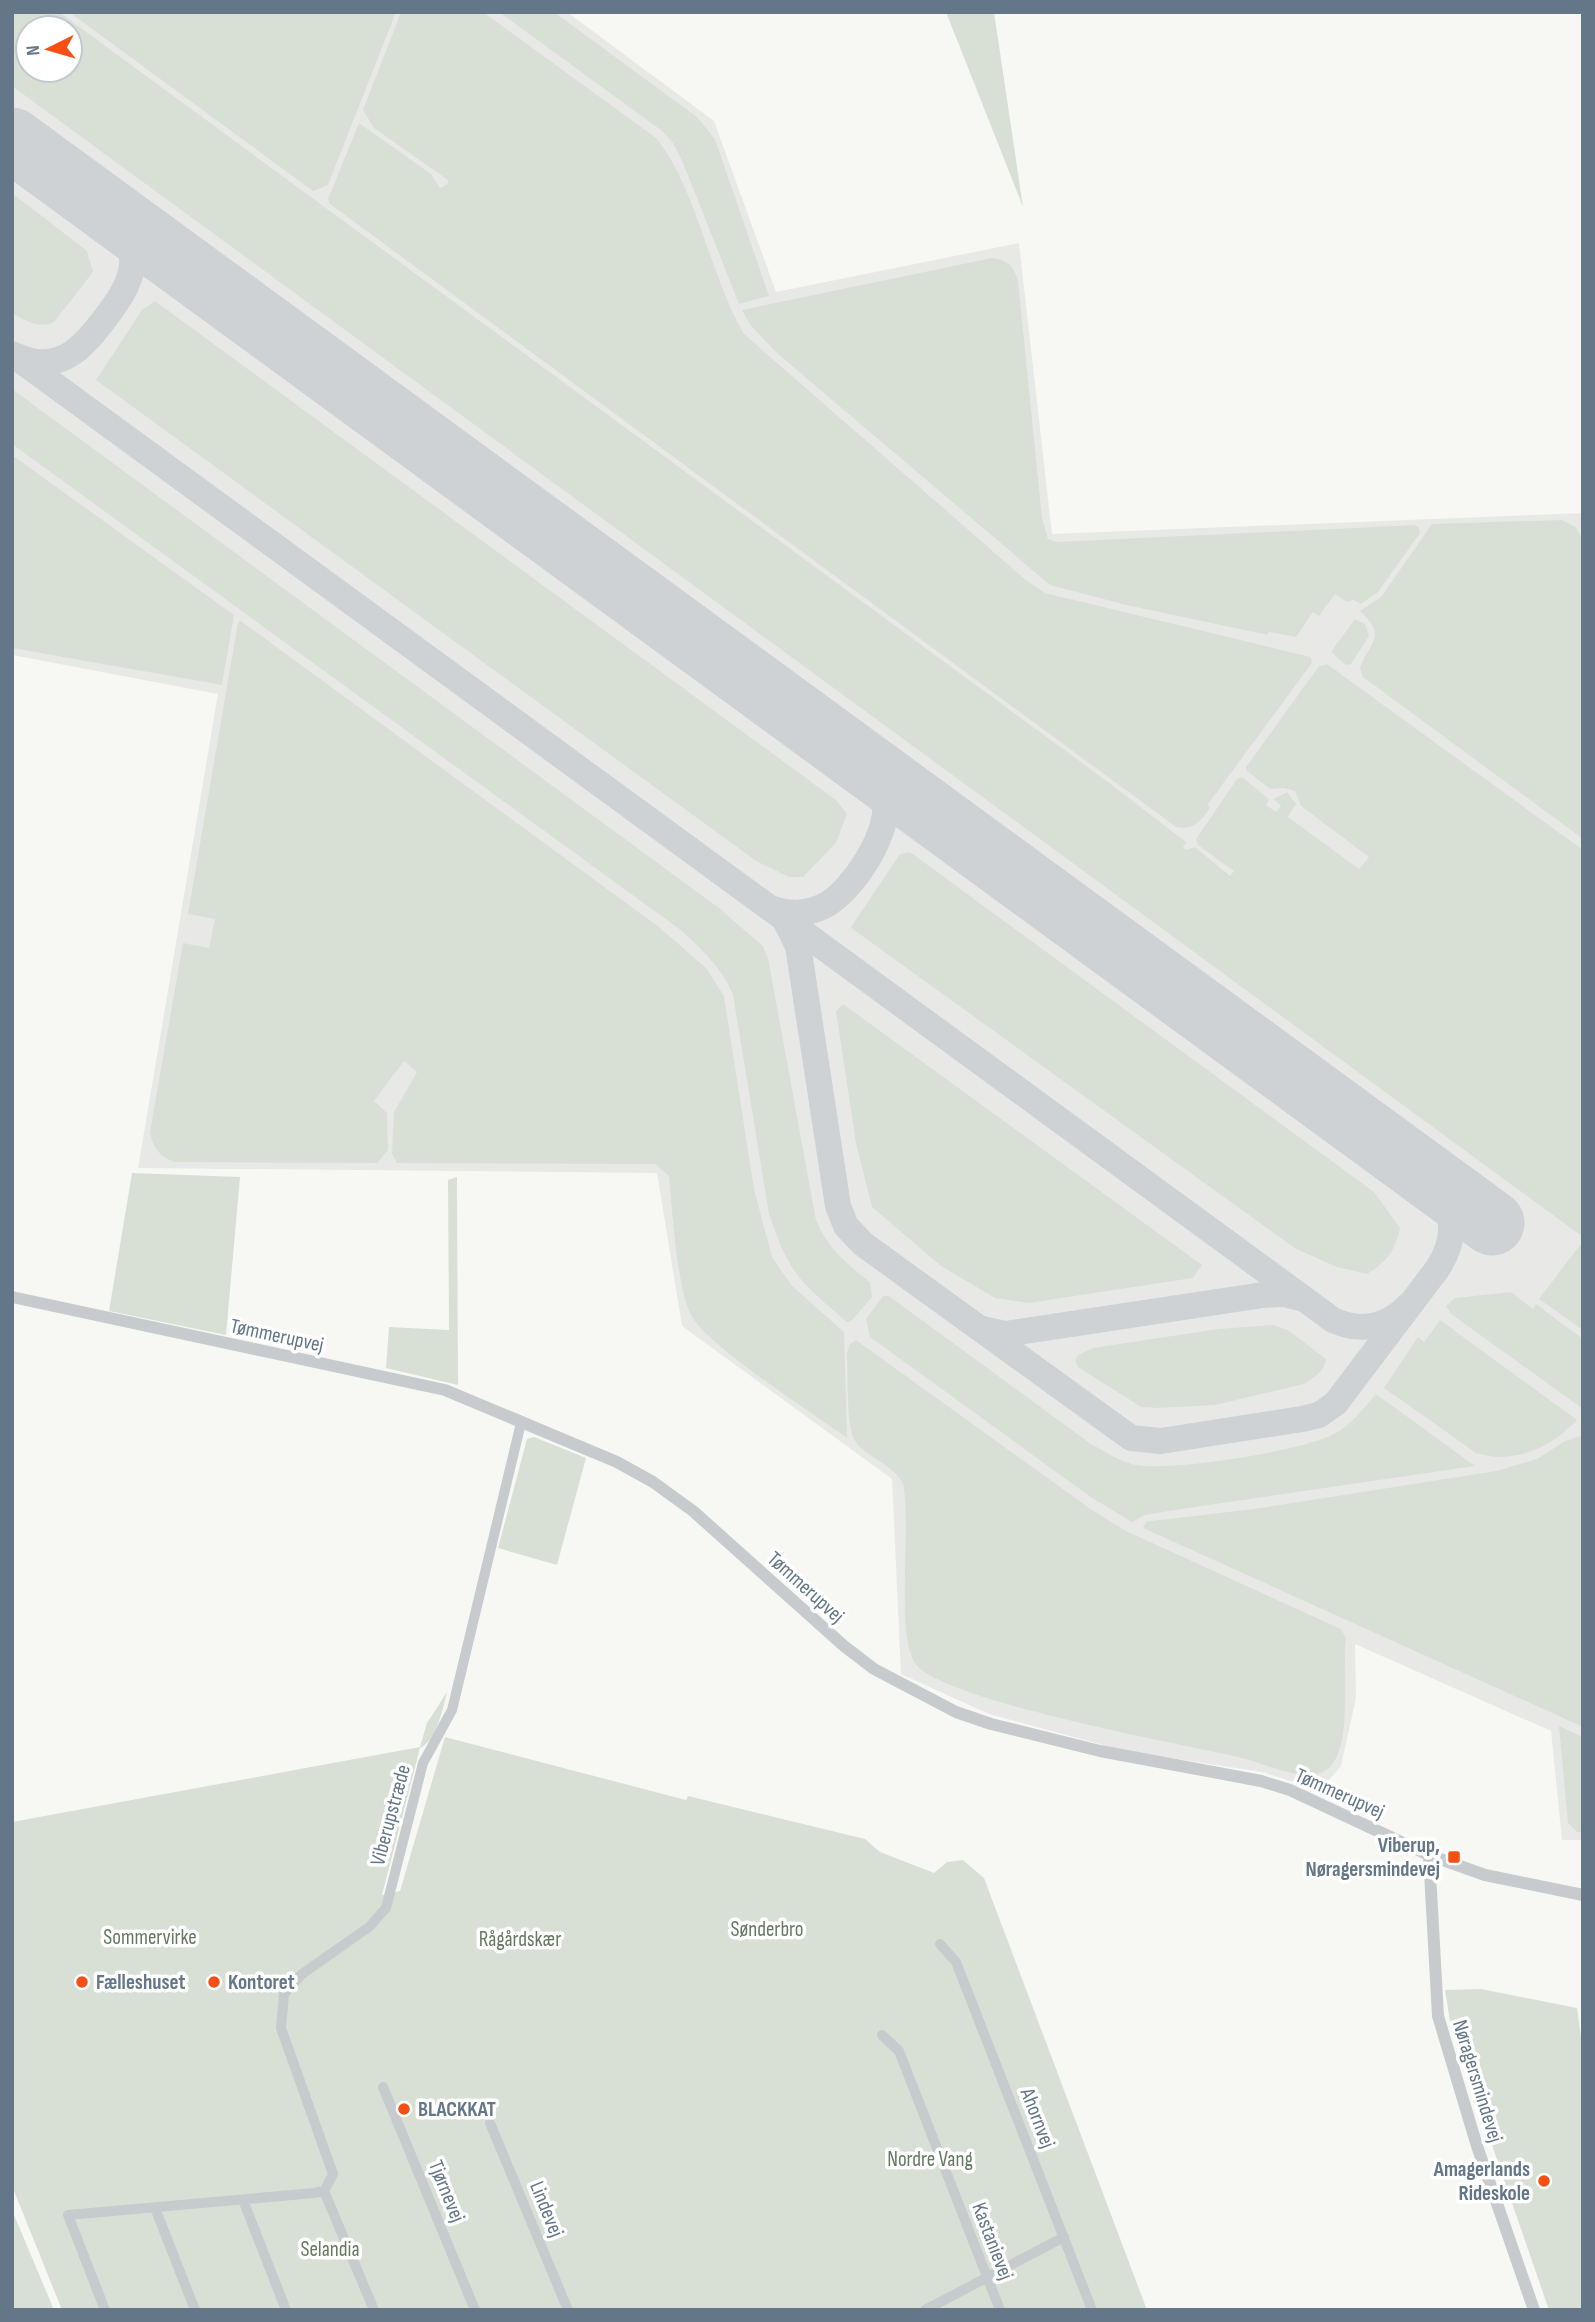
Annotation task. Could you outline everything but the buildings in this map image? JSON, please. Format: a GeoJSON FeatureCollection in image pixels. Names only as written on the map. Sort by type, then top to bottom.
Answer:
{"type":"FeatureCollection","features":[{"type":"Feature","properties":{"kind":"street","name":"Tømmerupvej"},"geometry":{"type":"LineString","coordinates":[[12,1297],[291,1358],[414,1381],[445,1390],[617,1462],[653,1482],[693,1511],[844,1646],[874,1668],[946,1707],[991,1724],[1100,1751],[1261,1781],[1290,1790],[1429,1855],[1485,1875],[1583,1895]]}},
{"type":"Feature","properties":{"kind":"street","name":"Viberupstræde"},"geometry":{"type":"LineString","coordinates":[[324,2191],[333,2175],[281,2028],[284,1994],[302,1974],[369,1927],[386,1908],[423,1763],[452,1710],[522,1423]]}},
{"type":"Feature","properties":{"kind":"street","name":"Nøragersmindevej"},"geometry":{"type":"LineString","coordinates":[[1429,1855],[1438,2016],[1477,2146],[1534,2310]]}},
{"type":"Feature","properties":{"kind":"street","name":"Ahornvej"},"geometry":{"type":"LineString","coordinates":[[940,1944],[956,1962],[1092,2310]]}},
{"type":"Feature","properties":{"kind":"street","name":"Kastanievej"},"geometry":{"type":"LineString","coordinates":[[882,2035],[899,2051],[1000,2310]]}},
{"type":"Feature","properties":{"kind":"street","name":"Tjørnevej"},"geometry":{"type":"LineString","coordinates":[[383,2087],[475,2310]]}},
{"type":"Feature","properties":{"kind":"street","name":"Lindevej"},"geometry":{"type":"LineString","coordinates":[[491,2123],[568,2310]]}},
{"type":"Feature","properties":{"kind":"street"},"geometry":{"type":"LineString","coordinates":[[105,2310],[68,2215],[324,2191],[374,2310]]}},
{"type":"Feature","properties":{"kind":"street"},"geometry":{"type":"LineString","coordinates":[[243,2200],[286,2310]]}},
{"type":"Feature","properties":{"kind":"street"},"geometry":{"type":"LineString","coordinates":[[155,2208],[195,2310]]}},
{"type":"Feature","properties":{"kind":"street"},"geometry":{"type":"LineString","coordinates":[[925,2310],[1064,2237]]}},
{"type":"Feature","properties":{"kind":"shaded area"},"geometry":{"type":"Polygon","coordinates":[[[12,12],[567,12],[714,121],[776,292],[1019,243],[1052,534],[1583,513],[1583,1840],[1562,1840],[1551,1731],[1355,1644],[1356,1698],[1341,1766],[1327,1782],[1320,1784],[1294,1782],[1262,1772],[1125,1751],[989,1714],[901,1674],[892,1479],[682,1326],[657,1173],[138,1168],[218,694],[12,655],[12,12]]]}},
{"type":"Feature","properties":{"kind":"green space"},"geometry":{"type":"Polygon","coordinates":[[[12,12],[62,14],[14,14],[14,84],[84,84],[84,30],[1108,782],[1186,842],[1183,847],[1186,850],[1195,847],[1230,876],[1234,871],[1198,845],[1196,839],[1237,779],[1242,777],[1269,799],[1266,805],[1276,812],[1281,806],[1273,799],[1287,792],[1296,804],[1288,817],[1359,869],[1369,857],[1301,806],[1295,791],[1284,788],[1270,789],[1247,771],[1246,767],[1319,666],[1327,664],[1583,850],[1583,1237],[12,86],[12,12]]]}},
{"type":"Feature","properties":{"kind":"green space"},"geometry":{"type":"Polygon","coordinates":[[[69,12],[396,12],[328,185],[313,191],[84,23],[84,14],[69,12]]]}},
{"type":"Feature","properties":{"kind":"green space"},"geometry":{"type":"Polygon","coordinates":[[[401,12],[483,12],[656,138],[682,181],[732,311],[744,334],[1027,581],[1045,593],[1311,657],[1312,663],[1208,804],[1210,808],[1200,821],[1187,828],[1176,827],[330,204],[328,199],[359,123],[431,174],[440,188],[448,184],[448,180],[374,128],[363,110],[401,12]]]}},
{"type":"Feature","properties":{"kind":"green space"},"geometry":{"type":"Polygon","coordinates":[[[499,12],[554,12],[697,117],[715,139],[769,296],[739,304],[683,163],[673,143],[662,131],[499,12]]]}},
{"type":"Feature","properties":{"kind":"green space"},"geometry":{"type":"Polygon","coordinates":[[[946,12],[994,12],[1023,207],[946,12]]]}},
{"type":"Feature","properties":{"kind":"green space"},"geometry":{"type":"Polygon","coordinates":[[[12,193],[87,251],[93,272],[54,322],[49,324],[33,323],[12,313],[12,193]]]}},
{"type":"Feature","properties":{"kind":"green space"},"geometry":{"type":"Polygon","coordinates":[[[992,258],[1010,265],[1018,281],[1042,518],[1048,539],[1057,542],[1415,525],[1420,533],[1378,592],[1361,604],[1353,600],[1347,602],[1335,594],[1319,616],[1313,612],[1296,637],[1268,632],[1268,635],[1126,605],[1050,585],[778,354],[751,326],[742,310],[992,258]]]}},
{"type":"Feature","properties":{"kind":"green space"},"geometry":{"type":"Polygon","coordinates":[[[155,301],[836,800],[847,814],[836,843],[803,877],[789,877],[756,861],[96,380],[142,310],[155,301]]]}},
{"type":"Feature","properties":{"kind":"green space"},"geometry":{"type":"Polygon","coordinates":[[[12,389],[719,908],[763,946],[768,958],[816,1220],[832,1247],[870,1282],[872,1297],[851,1321],[847,1322],[807,1286],[790,1264],[776,1234],[769,1214],[733,995],[711,960],[682,931],[12,444],[12,389]]]}},
{"type":"Feature","properties":{"kind":"green space"},"geometry":{"type":"Polygon","coordinates":[[[12,455],[234,615],[222,685],[12,648],[12,455]]]}},
{"type":"Feature","properties":{"kind":"green space"},"geometry":{"type":"Polygon","coordinates":[[[1562,520],[1576,527],[1581,537],[1583,839],[1363,677],[1360,668],[1375,633],[1360,611],[1381,597],[1432,524],[1562,520]]]}},
{"type":"Feature","properties":{"kind":"green space"},"geometry":{"type":"Polygon","coordinates":[[[1355,619],[1365,624],[1369,636],[1351,664],[1346,665],[1331,652],[1355,619]]]}},
{"type":"Feature","properties":{"kind":"green space"},"geometry":{"type":"Polygon","coordinates":[[[241,621],[659,927],[706,968],[724,996],[754,1189],[772,1257],[792,1286],[844,1332],[847,1438],[738,1361],[700,1328],[691,1315],[682,1287],[669,1176],[655,1164],[397,1163],[392,1153],[394,1112],[417,1072],[404,1061],[374,1101],[387,1113],[388,1150],[377,1163],[174,1162],[157,1151],[150,1132],[183,943],[209,948],[215,919],[188,914],[238,622],[241,621]]]}},
{"type":"Feature","properties":{"kind":"green space"},"geometry":{"type":"Polygon","coordinates":[[[910,852],[1374,1192],[1400,1228],[1385,1260],[1367,1274],[1337,1267],[1296,1249],[854,930],[851,927],[900,854],[910,852]]]}},
{"type":"Feature","properties":{"kind":"green space"},"geometry":{"type":"Polygon","coordinates":[[[843,1004],[1202,1265],[1193,1278],[1029,1303],[995,1298],[941,1266],[872,1207],[856,1143],[836,1011],[843,1004]]]}},
{"type":"Feature","properties":{"kind":"green space"},"geometry":{"type":"Polygon","coordinates":[[[132,1173],[240,1177],[226,1335],[109,1311],[132,1173]]]}},
{"type":"Feature","properties":{"kind":"green space"},"geometry":{"type":"Polygon","coordinates":[[[457,1177],[458,1385],[386,1368],[389,1327],[449,1330],[448,1180],[457,1177]]]}},
{"type":"Feature","properties":{"kind":"green space"},"geometry":{"type":"Polygon","coordinates":[[[1580,1245],[1583,1247],[1583,1330],[1539,1299],[1580,1245]]]}},
{"type":"Feature","properties":{"kind":"green space"},"geometry":{"type":"Polygon","coordinates":[[[1511,1292],[1533,1309],[1536,1304],[1583,1339],[1583,1409],[1451,1314],[1446,1306],[1455,1298],[1511,1292]]]}},
{"type":"Feature","properties":{"kind":"green space"},"geometry":{"type":"Polygon","coordinates":[[[883,1296],[889,1296],[1091,1444],[1130,1463],[1145,1466],[1186,1465],[1296,1447],[1334,1434],[1357,1416],[1376,1394],[1475,1466],[1175,1510],[1145,1515],[1132,1522],[1092,1498],[870,1337],[866,1319],[883,1296]]]}},
{"type":"Feature","properties":{"kind":"green space"},"geometry":{"type":"Polygon","coordinates":[[[1440,1320],[1577,1420],[1555,1439],[1531,1452],[1504,1457],[1490,1456],[1476,1453],[1384,1388],[1418,1337],[1424,1342],[1440,1320]]]}},
{"type":"Feature","properties":{"kind":"green space"},"geometry":{"type":"Polygon","coordinates":[[[1273,1325],[1288,1330],[1326,1359],[1321,1371],[1304,1384],[1215,1405],[1141,1407],[1078,1367],[1075,1360],[1078,1355],[1093,1348],[1218,1329],[1273,1325]]]}},
{"type":"Feature","properties":{"kind":"green space"},"geometry":{"type":"Polygon","coordinates":[[[856,1340],[1092,1510],[1126,1531],[1341,1629],[1346,1638],[1344,1724],[1342,1741],[1330,1767],[1315,1774],[1291,1773],[1238,1757],[1013,1706],[968,1692],[933,1677],[915,1663],[906,1628],[906,1525],[903,1484],[893,1471],[860,1447],[855,1441],[850,1424],[847,1354],[849,1345],[856,1340]]]}},
{"type":"Feature","properties":{"kind":"green space"},"geometry":{"type":"Polygon","coordinates":[[[1583,1435],[1583,1727],[1143,1528],[1146,1522],[1151,1521],[1254,1509],[1496,1471],[1537,1459],[1565,1441],[1583,1435]]]}},
{"type":"Feature","properties":{"kind":"green space"},"geometry":{"type":"Polygon","coordinates":[[[534,1437],[586,1458],[557,1565],[498,1548],[527,1439],[534,1437]]]}},
{"type":"Feature","properties":{"kind":"green space"},"geometry":{"type":"Polygon","coordinates":[[[447,1692],[435,1731],[420,1748],[382,1895],[400,1891],[445,1737],[686,1800],[688,1796],[865,1839],[880,1852],[934,1873],[947,1862],[963,1860],[984,1878],[1147,2310],[62,2310],[12,2186],[12,1822],[420,1747],[427,1723],[447,1692]]]}},
{"type":"Feature","properties":{"kind":"green space"},"geometry":{"type":"Polygon","coordinates":[[[1559,1726],[1583,1737],[1583,1832],[1577,1832],[1568,1823],[1559,1726]]]}},
{"type":"Feature","properties":{"kind":"green space","name":"Amagerlands Rideskole"},"geometry":{"type":"Polygon","coordinates":[[[1481,1989],[1577,2008],[1583,2052],[1583,2310],[1549,2310],[1451,2027],[1445,1990],[1481,1989]]]}},
{"type":"Feature","properties":{"kind":"green space"},"geometry":{"type":"Polygon","coordinates":[[[12,2210],[54,2310],[12,2310],[12,2210]]]}},
{"type":"Feature","properties":{"kind":"taxiway"},"geometry":{"type":"LineString","coordinates":[[17,356],[45,362],[69,355],[88,339],[119,299],[132,265],[130,247],[119,219]]}},
{"type":"Feature","properties":{"kind":"taxiway"},"geometry":{"type":"LineString","coordinates":[[12,354],[1333,1320],[1354,1326],[1373,1326],[1391,1319],[1408,1306]]}},
{"type":"Feature","properties":{"kind":"taxiway"},"geometry":{"type":"LineString","coordinates":[[771,908],[798,913],[824,906],[846,888],[868,859],[882,826],[884,798],[877,781],[857,758]]}},
{"type":"Feature","properties":{"kind":"taxiway"},"geometry":{"type":"LineString","coordinates":[[786,922],[798,946],[838,1206],[846,1226],[863,1244],[1131,1438],[1161,1441],[1302,1419],[1319,1415],[1336,1403],[1438,1268],[1450,1243],[1448,1210],[1427,1176]]}},
{"type":"Feature","properties":{"kind":"taxiway"},"geometry":{"type":"LineString","coordinates":[[982,1329],[1005,1334],[1263,1295],[1284,1294],[1300,1298]]}},
{"type":"Feature","properties":{"kind":"runway"},"geometry":{"type":"LineString","coordinates":[[12,140],[1492,1223]]}},
{"type":"Feature","properties":{"kind":"place","name":"Viberup, Nøragersmindevej"},"geometry":{"type":"Point","coordinates":[1454,1857]}},
{"type":"Feature","properties":{"kind":"place","name":"Fælleshuset"},"geometry":{"type":"Point","coordinates":[82,1982]}},
{"type":"Feature","properties":{"kind":"place","name":"Kontoret"},"geometry":{"type":"Point","coordinates":[214,1982]}},
{"type":"Feature","properties":{"kind":"place","name":"BLACKKAT"},"geometry":{"type":"Point","coordinates":[404,2109]}},
{"type":"Feature","properties":{"kind":"place","name":"Amagerlands Rideskole"},"geometry":{"type":"Point","coordinates":[1544,2181]}},
{"type":"Feature","properties":{"kind":"park label","name":"Sønderbro"},"geometry":{"type":"Point","coordinates":[767,1929]}},
{"type":"Feature","properties":{"kind":"park label","name":"Sommervirke"},"geometry":{"type":"Point","coordinates":[150,1937]}},
{"type":"Feature","properties":{"kind":"park label","name":"Rågårdskær"},"geometry":{"type":"Point","coordinates":[520,1939]}},
{"type":"Feature","properties":{"kind":"park label","name":"Nordre Vang"},"geometry":{"type":"Point","coordinates":[930,2159]}},
{"type":"Feature","properties":{"kind":"park label","name":"Selandia"},"geometry":{"type":"Point","coordinates":[330,2249]}}]}
